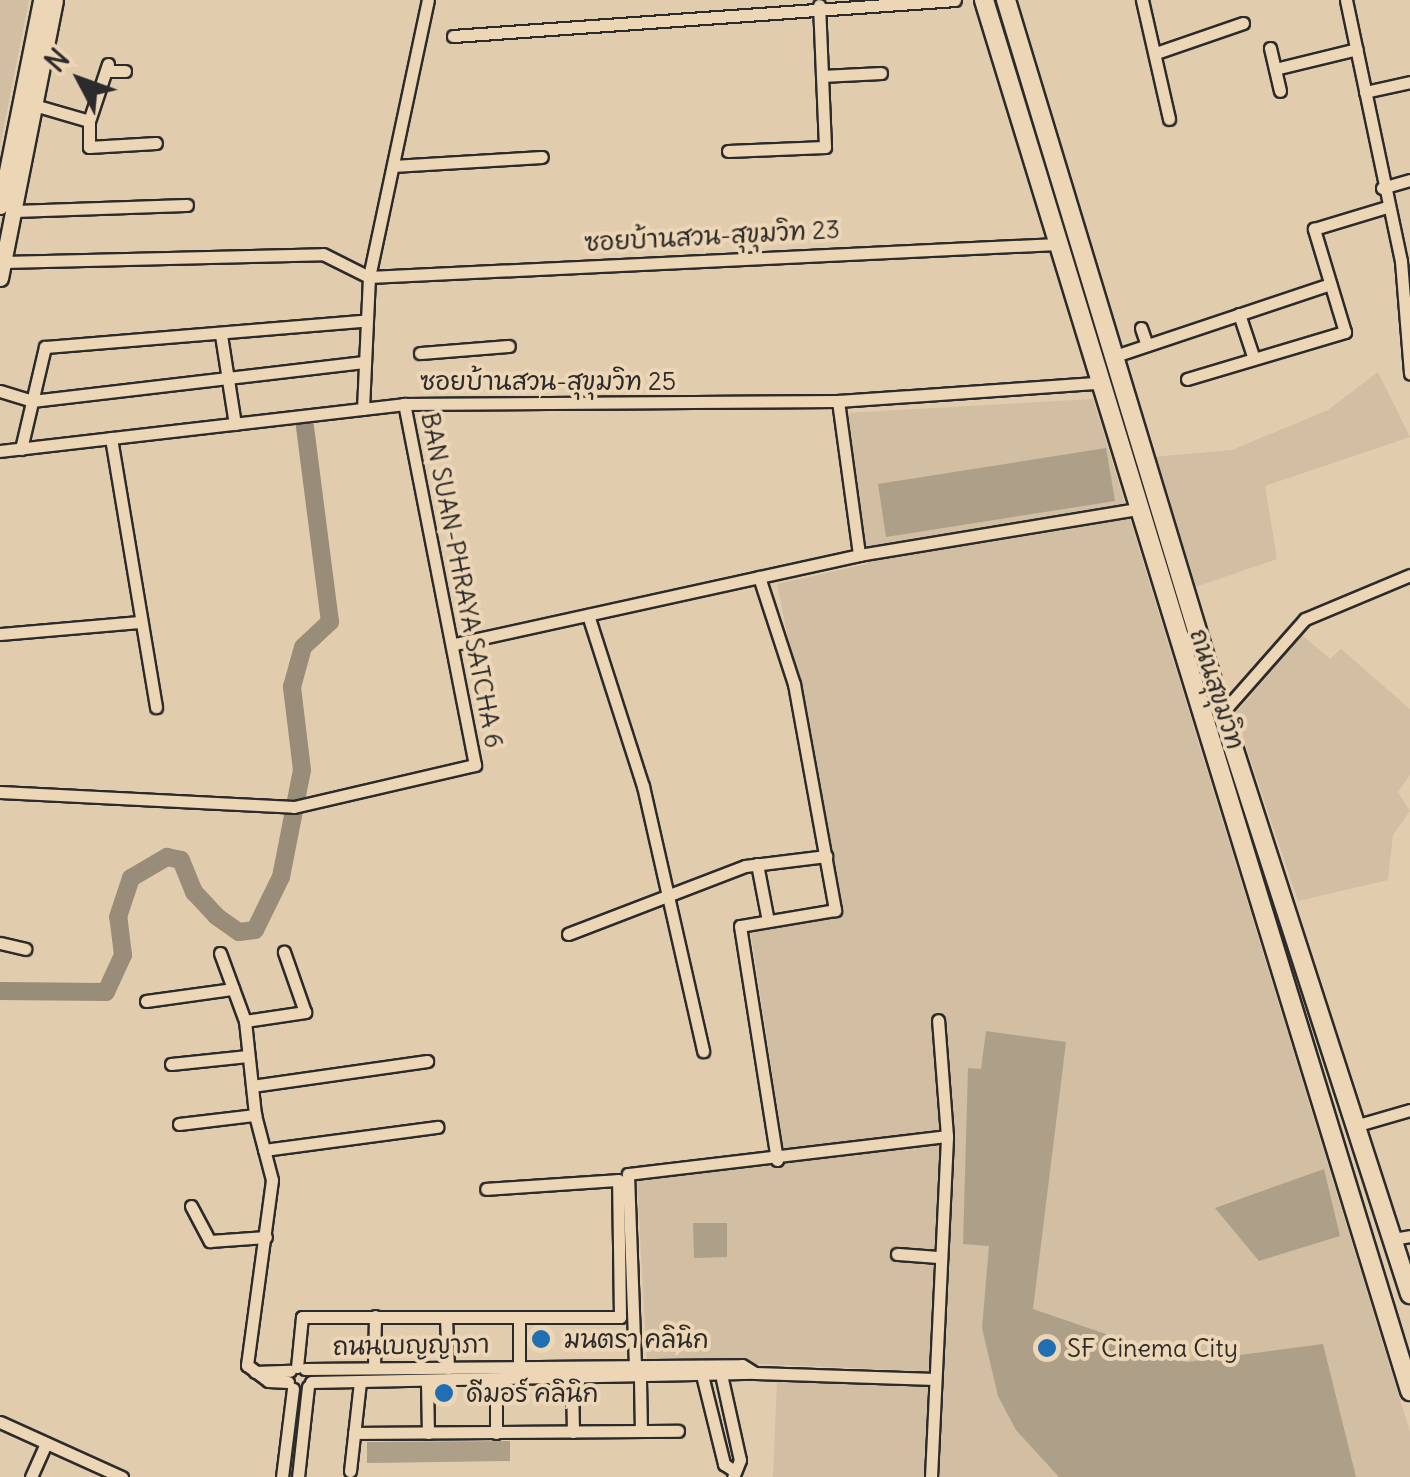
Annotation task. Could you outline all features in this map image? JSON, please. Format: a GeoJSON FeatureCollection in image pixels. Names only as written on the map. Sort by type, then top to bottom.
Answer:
{"type":"FeatureCollection","features":[{"type":"Feature","properties":{"kind":"main road"},"geometry":{"type":"LineString","coordinates":[[2,270],[7,208],[41,0]]}},
{"type":"Feature","properties":{"kind":"main road"},"geometry":{"type":"LineString","coordinates":[[7,208],[55,0]]}},
{"type":"Feature","properties":{"kind":"main road","name":"ถนนสุขุมวิท"},"geometry":{"type":"LineString","coordinates":[[984,0],[1136,509],[1410,1391]]}},
{"type":"Feature","properties":{"kind":"main road","name":"ถนนสุขุมวิท"},"geometry":{"type":"LineString","coordinates":[[1006,0],[1222,713],[1370,1165],[1401,1237],[1410,1294]]}},
{"type":"Feature","properties":{"kind":"main road"},"geometry":{"type":"LineString","coordinates":[[1056,240],[1076,230]]}},
{"type":"Feature","properties":{"kind":"main road"},"geometry":{"type":"LineString","coordinates":[[1344,1175],[1359,1177],[1370,1165]]}},
{"type":"Feature","properties":{"kind":"street"},"geometry":{"type":"LineString","coordinates":[[363,409],[362,362],[369,277],[428,0]]}},
{"type":"Feature","properties":{"kind":"street"},"geometry":{"type":"LineString","coordinates":[[454,36],[820,6],[954,0]]}},
{"type":"Feature","properties":{"kind":"street"},"geometry":{"type":"LineString","coordinates":[[1142,0],[1169,119]]}},
{"type":"Feature","properties":{"kind":"street"},"geometry":{"type":"LineString","coordinates":[[1348,0],[1408,315],[1410,374]]}},
{"type":"Feature","properties":{"kind":"street"},"geometry":{"type":"LineString","coordinates":[[728,151],[825,147],[820,6]]}},
{"type":"Feature","properties":{"kind":"street"},"geometry":{"type":"LineString","coordinates":[[1156,53],[1243,23]]}},
{"type":"Feature","properties":{"kind":"street"},"geometry":{"type":"LineString","coordinates":[[1270,48],[1280,91]]}},
{"type":"Feature","properties":{"kind":"street"},"geometry":{"type":"LineString","coordinates":[[1275,69],[1357,48]]}},
{"type":"Feature","properties":{"kind":"street"},"geometry":{"type":"LineString","coordinates":[[125,71],[107,68],[89,121],[89,147],[156,144]]}},
{"type":"Feature","properties":{"kind":"street"},"geometry":{"type":"LineString","coordinates":[[822,76],[882,74]]}},
{"type":"Feature","properties":{"kind":"street"},"geometry":{"type":"LineString","coordinates":[[1364,92],[1410,82]]}},
{"type":"Feature","properties":{"kind":"street"},"geometry":{"type":"LineString","coordinates":[[34,104],[89,121]]}},
{"type":"Feature","properties":{"kind":"street"},"geometry":{"type":"LineString","coordinates":[[393,166],[542,157]]}},
{"type":"Feature","properties":{"kind":"street"},"geometry":{"type":"LineString","coordinates":[[1382,188],[1410,180]]}},
{"type":"Feature","properties":{"kind":"street"},"geometry":{"type":"LineString","coordinates":[[7,208],[188,205]]}},
{"type":"Feature","properties":{"kind":"street"},"geometry":{"type":"LineString","coordinates":[[1187,378],[1346,332],[1314,229],[1387,207]]}},
{"type":"Feature","properties":{"kind":"street","name":"ซอยบ้านสวน-สุขุมวิท 23"},"geometry":{"type":"LineString","coordinates":[[369,277],[1056,240]]}},
{"type":"Feature","properties":{"kind":"street"},"geometry":{"type":"LineString","coordinates":[[2,270],[323,254],[369,277]]}},
{"type":"Feature","properties":{"kind":"street"},"geometry":{"type":"LineString","coordinates":[[1115,356],[1330,284]]}},
{"type":"Feature","properties":{"kind":"street"},"geometry":{"type":"LineString","coordinates":[[1239,314],[1254,359]]}},
{"type":"Feature","properties":{"kind":"street"},"geometry":{"type":"LineString","coordinates":[[21,449],[45,347],[364,321]]}},
{"type":"Feature","properties":{"kind":"street"},"geometry":{"type":"LineString","coordinates":[[1141,328],[1147,346]]}},
{"type":"Feature","properties":{"kind":"street"},"geometry":{"type":"LineString","coordinates":[[220,335],[234,424]]}},
{"type":"Feature","properties":{"kind":"street"},"geometry":{"type":"LineString","coordinates":[[420,352],[508,346]]}},
{"type":"Feature","properties":{"kind":"street"},"geometry":{"type":"LineString","coordinates":[[0,391],[32,401],[362,362]]}},
{"type":"Feature","properties":{"kind":"street","name":"ซอยบ้านสวน-สุขุมวิท 25"},"geometry":{"type":"LineString","coordinates":[[0,452],[404,404],[838,401],[1098,383]]}},
{"type":"Feature","properties":{"kind":"street"},"geometry":{"type":"LineString","coordinates":[[838,401],[859,555]]}},
{"type":"Feature","properties":{"kind":"street","name":"BAN SUAN-PHRAYA SATCHA 6"},"geometry":{"type":"LineString","coordinates":[[0,792],[303,805],[475,765],[404,404]]}},
{"type":"Feature","properties":{"kind":"street"},"geometry":{"type":"LineString","coordinates":[[112,438],[139,622],[156,707]]}},
{"type":"Feature","properties":{"kind":"street"},"geometry":{"type":"LineString","coordinates":[[454,644],[859,555],[1136,509]]}},
{"type":"Feature","properties":{"kind":"street"},"geometry":{"type":"LineString","coordinates":[[1222,713],[1304,619],[1410,575]]}},
{"type":"Feature","properties":{"kind":"street"},"geometry":{"type":"LineString","coordinates":[[759,578],[794,684],[836,910],[740,926],[777,1160]]}},
{"type":"Feature","properties":{"kind":"street"},"geometry":{"type":"LineString","coordinates":[[588,615],[668,897],[703,1051]]}},
{"type":"Feature","properties":{"kind":"street"},"geometry":{"type":"LineString","coordinates":[[0,634],[139,622]]}},
{"type":"Feature","properties":{"kind":"street"},"geometry":{"type":"LineString","coordinates":[[568,934],[758,864],[826,856]]}},
{"type":"Feature","properties":{"kind":"street"},"geometry":{"type":"LineString","coordinates":[[758,864],[768,921]]}},
{"type":"Feature","properties":{"kind":"street"},"geometry":{"type":"LineString","coordinates":[[0,943],[25,948]]}},
{"type":"Feature","properties":{"kind":"street"},"geometry":{"type":"LineString","coordinates":[[245,1021],[304,1012],[284,952]]}},
{"type":"Feature","properties":{"kind":"street"},"geometry":{"type":"LineString","coordinates":[[220,953],[245,1021],[255,1115],[272,1180],[247,1365],[255,1372],[295,1376],[309,1385],[298,1473],[283,1472],[295,1376],[302,1317],[620,1317],[618,1180],[486,1189]]}},
{"type":"Feature","properties":{"kind":"street"},"geometry":{"type":"LineString","coordinates":[[146,1001],[233,989]]}},
{"type":"Feature","properties":{"kind":"street"},"geometry":{"type":"LineString","coordinates":[[931,1477],[947,1136],[938,1020]]}},
{"type":"Feature","properties":{"kind":"street"},"geometry":{"type":"LineString","coordinates":[[171,1064],[248,1056]]}},
{"type":"Feature","properties":{"kind":"street"},"geometry":{"type":"LineString","coordinates":[[252,1086],[426,1061]]}},
{"type":"Feature","properties":{"kind":"street"},"geometry":{"type":"LineString","coordinates":[[1358,1125],[1410,1110]]}},
{"type":"Feature","properties":{"kind":"street"},"geometry":{"type":"LineString","coordinates":[[179,1124],[255,1115]]}},
{"type":"Feature","properties":{"kind":"street"},"geometry":{"type":"LineString","coordinates":[[264,1150],[436,1127]]}},
{"type":"Feature","properties":{"kind":"street"},"geometry":{"type":"LineString","coordinates":[[635,1366],[628,1174],[777,1160],[947,1136]]}},
{"type":"Feature","properties":{"kind":"street"},"geometry":{"type":"LineString","coordinates":[[191,1206],[210,1241],[266,1237]]}},
{"type":"Feature","properties":{"kind":"street"},"geometry":{"type":"LineString","coordinates":[[897,1254],[939,1257]]}},
{"type":"Feature","properties":{"kind":"street"},"geometry":{"type":"LineString","coordinates":[[374,1368],[375,1316]]}},
{"type":"Feature","properties":{"kind":"street"},"geometry":{"type":"LineString","coordinates":[[446,1318],[448,1368]]}},
{"type":"Feature","properties":{"kind":"street"},"geometry":{"type":"LineString","coordinates":[[519,1318],[519,1367]]}},
{"type":"Feature","properties":{"kind":"street","name":"ถนนเบญญาภา"},"geometry":{"type":"LineString","coordinates":[[295,1376],[374,1368],[448,1368],[496,1381],[572,1380],[635,1366],[742,1365],[755,1373]]}},
{"type":"Feature","properties":{"kind":"street","name":"ถนนเบญญาภา"},"geometry":{"type":"LineString","coordinates":[[295,1376],[309,1385],[427,1382],[519,1367],[614,1373],[640,1380],[722,1379],[755,1373],[935,1379]]}},
{"type":"Feature","properties":{"kind":"street"},"geometry":{"type":"LineString","coordinates":[[702,1379],[724,1464],[733,1473],[740,1460],[722,1379]]}},
{"type":"Feature","properties":{"kind":"street"},"geometry":{"type":"LineString","coordinates":[[572,1380],[573,1432]]}},
{"type":"Feature","properties":{"kind":"street"},"geometry":{"type":"LineString","coordinates":[[640,1380],[641,1431]]}},
{"type":"Feature","properties":{"kind":"street"},"geometry":{"type":"LineString","coordinates":[[496,1381],[496,1433]]}},
{"type":"Feature","properties":{"kind":"street"},"geometry":{"type":"LineString","coordinates":[[350,1472],[360,1382]]}},
{"type":"Feature","properties":{"kind":"street"},"geometry":{"type":"LineString","coordinates":[[427,1382],[428,1433]]}},
{"type":"Feature","properties":{"kind":"street"},"geometry":{"type":"LineString","coordinates":[[0,1422],[122,1477]]}},
{"type":"Feature","properties":{"kind":"street"},"geometry":{"type":"LineString","coordinates":[[354,1433],[678,1430]]}},
{"type":"Feature","properties":{"kind":"street"},"geometry":{"type":"LineString","coordinates":[[31,1477],[46,1443]]}},
{"type":"Feature","properties":{"kind":"shaded area"},"geometry":{"type":"Polygon","coordinates":[[[0,0],[29,0],[0,146],[0,0]]]}},
{"type":"Feature","properties":{"kind":"shaded area"},"geometry":{"type":"Polygon","coordinates":[[[1378,372],[1410,437],[1265,486],[1277,559],[1192,588],[1153,457],[1232,450],[1328,410],[1378,372]]]}},
{"type":"Feature","properties":{"kind":"shaded area"},"geometry":{"type":"Polygon","coordinates":[[[1093,399],[1410,1432],[1410,1477],[937,1477],[941,1372],[647,1359],[636,1165],[784,1151],[750,928],[844,911],[777,584],[867,564],[846,413],[1093,399]]]}},
{"type":"Feature","properties":{"kind":"shaded area"},"geometry":{"type":"Polygon","coordinates":[[[1302,635],[1330,659],[1341,649],[1410,709],[1410,775],[1398,792],[1410,811],[1393,835],[1388,880],[1298,901],[1235,714],[1302,635]]]}},
{"type":"Feature","properties":{"kind":"shaded area"},"geometry":{"type":"Polygon","coordinates":[[[777,1379],[931,1383],[926,1477],[773,1477],[777,1379]]]}},
{"type":"Feature","properties":{"kind":"building"},"geometry":{"type":"Polygon","coordinates":[[[1106,448],[1115,501],[886,537],[878,484],[1106,448]]]}},
{"type":"Feature","properties":{"kind":"building"},"geometry":{"type":"Polygon","coordinates":[[[986,1031],[1066,1042],[1033,1309],[1187,1362],[1323,1344],[1356,1477],[1059,1477],[1016,1430],[998,1396],[982,1328],[989,1246],[963,1244],[968,1068],[981,1069],[986,1031]]]}},
{"type":"Feature","properties":{"kind":"building"},"geometry":{"type":"Polygon","coordinates":[[[1324,1169],[1340,1236],[1259,1261],[1215,1208],[1324,1169]]]}},
{"type":"Feature","properties":{"kind":"building"},"geometry":{"type":"Polygon","coordinates":[[[693,1223],[727,1223],[727,1257],[694,1258],[693,1223]]]}},
{"type":"Feature","properties":{"kind":"building"},"geometry":{"type":"Polygon","coordinates":[[[510,1441],[510,1461],[367,1463],[367,1442],[510,1441]]]}},
{"type":"Feature","properties":{"kind":"waterway"},"geometry":{"type":"LineString","coordinates":[[0,991],[106,992],[123,955],[118,917],[131,878],[167,857],[181,860],[194,892],[216,916],[239,932],[255,930],[281,877],[302,770],[292,687],[303,647],[330,622],[305,426]]}},
{"type":"Feature","properties":{"kind":"place","name":"มนตรา คลินิก"},"geometry":{"type":"Point","coordinates":[541,1339]}},
{"type":"Feature","properties":{"kind":"place","name":"SF Cinema City"},"geometry":{"type":"Point","coordinates":[1047,1348]}},
{"type":"Feature","properties":{"kind":"place","name":"ดีมอร์ คลินิก"},"geometry":{"type":"Point","coordinates":[444,1393]}}]}
